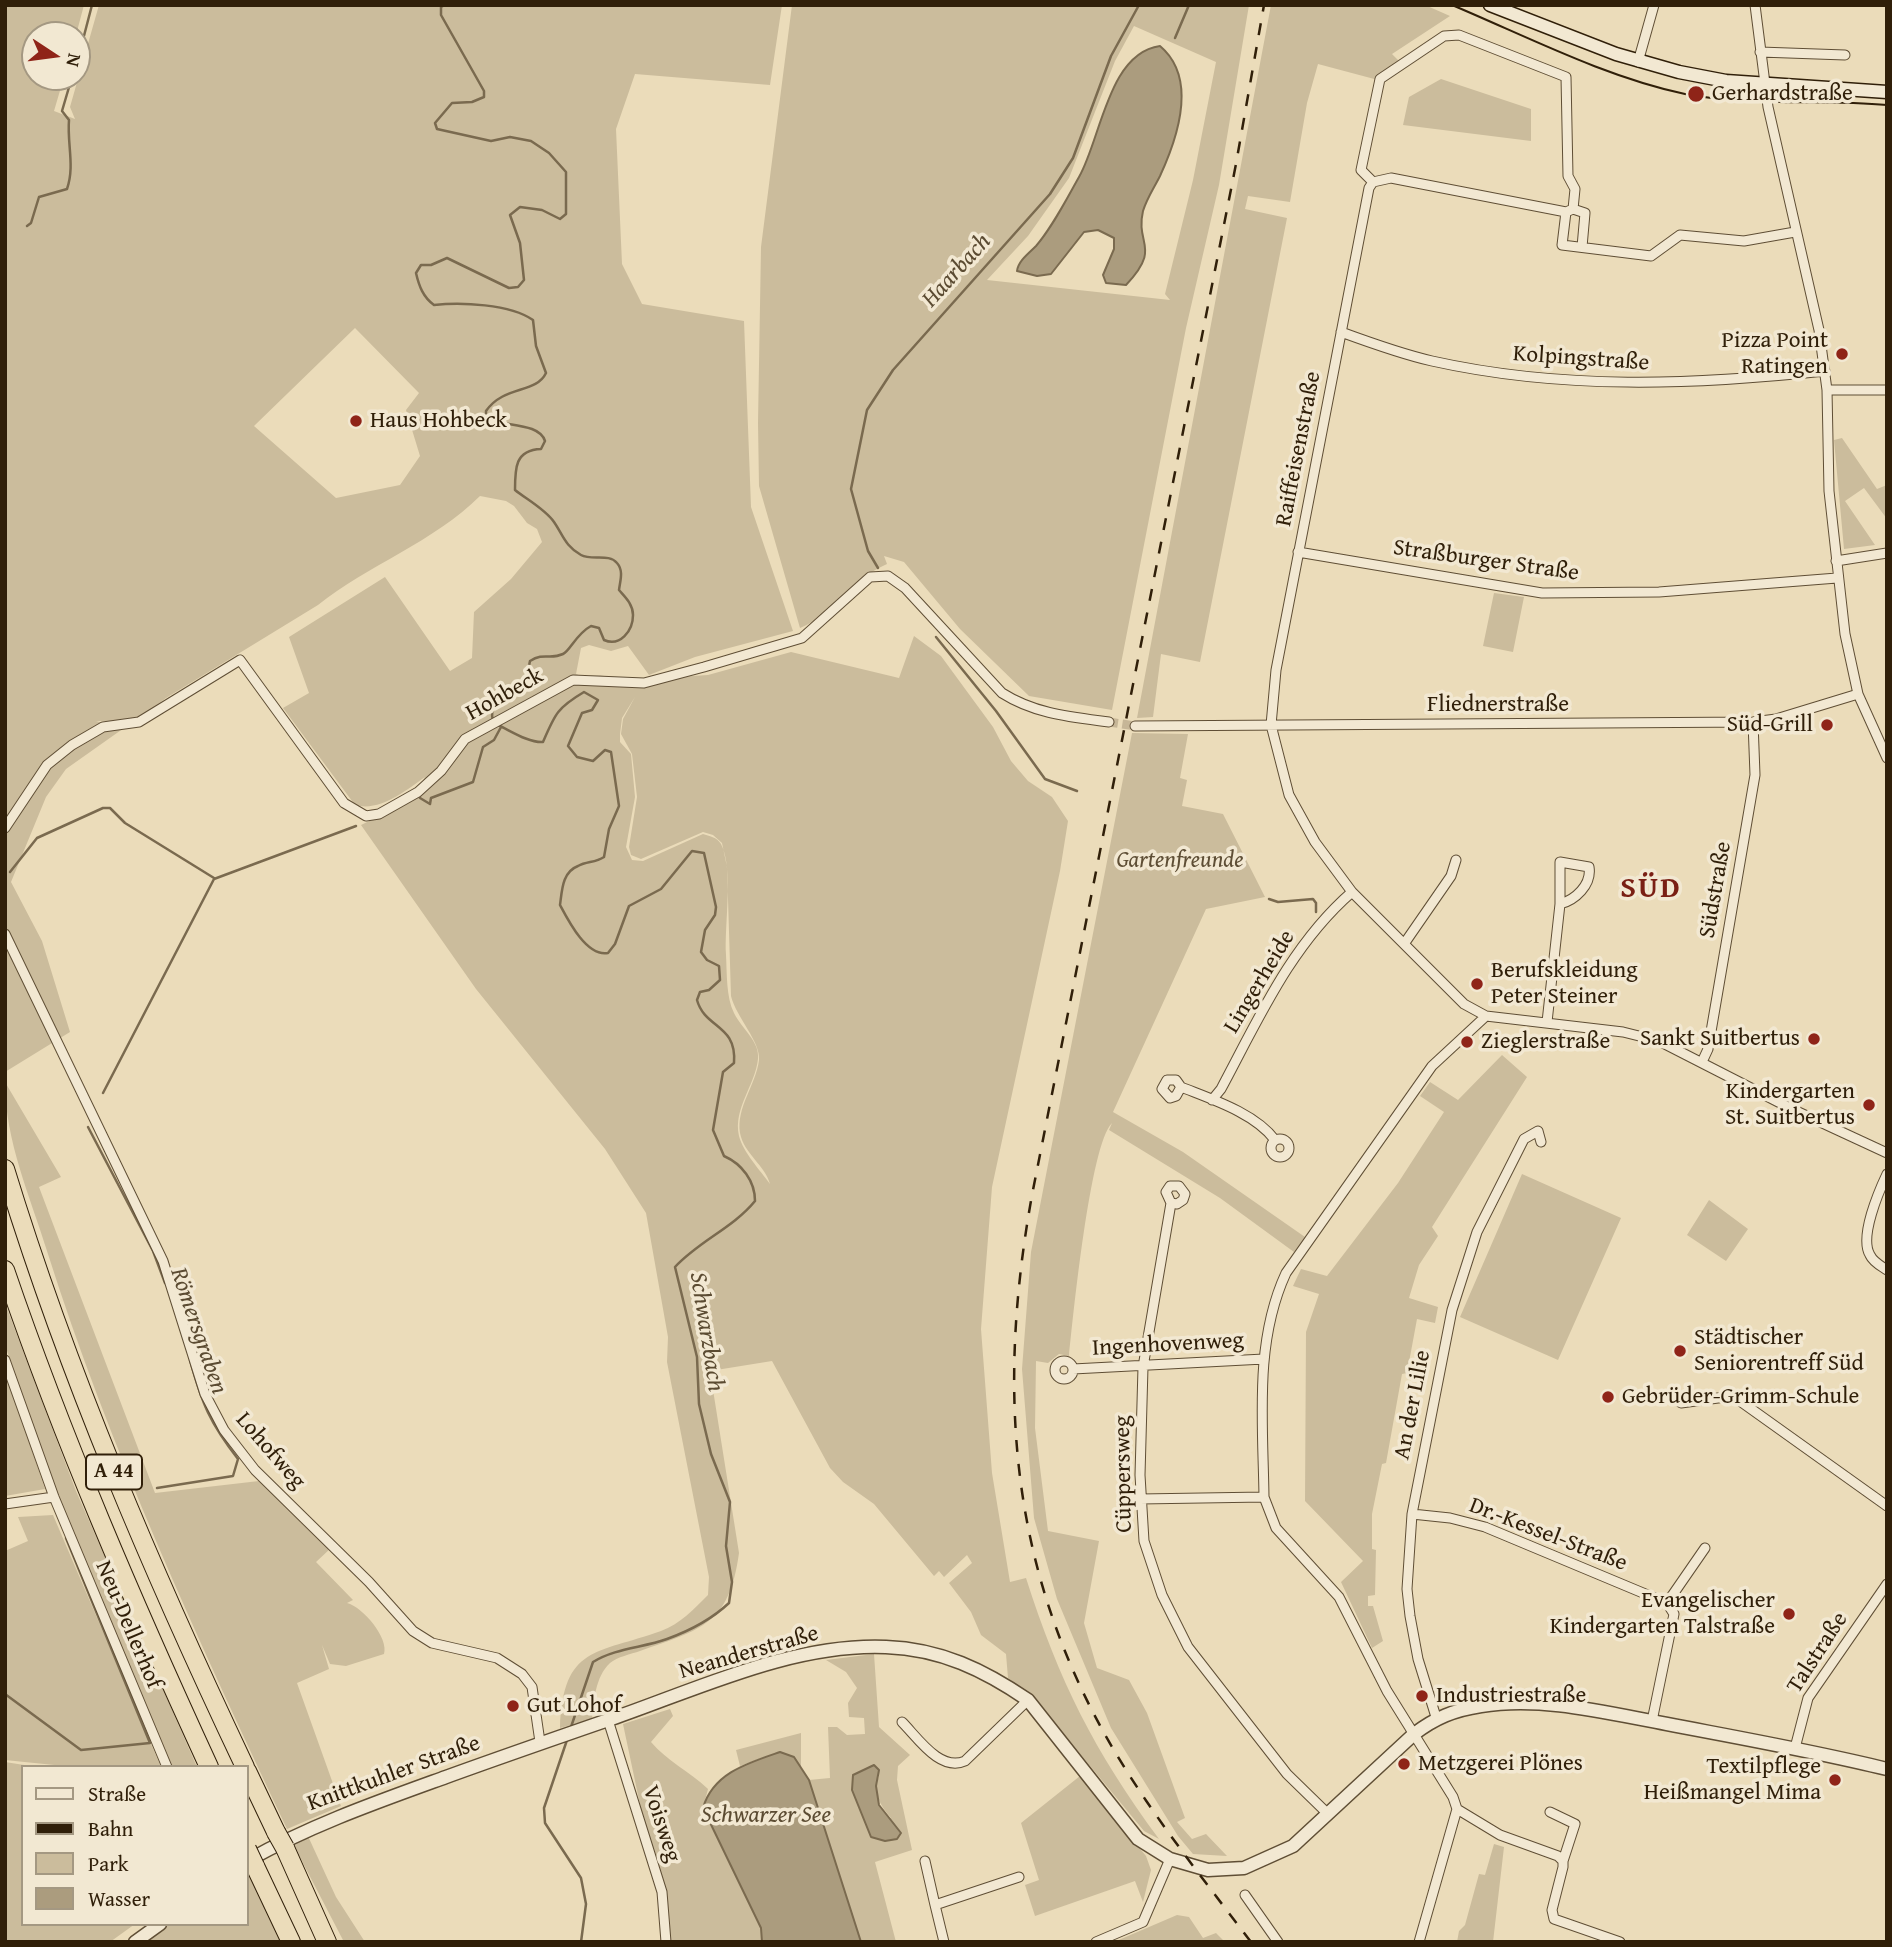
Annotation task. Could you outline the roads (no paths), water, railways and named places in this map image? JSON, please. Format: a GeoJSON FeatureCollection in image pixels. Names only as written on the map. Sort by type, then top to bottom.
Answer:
{"type":"FeatureCollection","features":[{"type":"Feature","properties":{"kind":"highway","name":"A 44"},"geometry":{"type":"LineString","coordinates":[[5,1169],[58,1329],[111,1466],[244,1765]]}},
{"type":"Feature","properties":{"kind":"highway","name":"A 44"},"geometry":{"type":"LineString","coordinates":[[5,1270],[54,1407],[104,1531],[208,1765]]}},
{"type":"Feature","properties":{"kind":"highway","name":"A 44"},"geometry":{"type":"LineString","coordinates":[[248,1773],[327,1942]]}},
{"type":"Feature","properties":{"kind":"highway"},"geometry":{"type":"LineString","coordinates":[[249,1856],[291,1942]]}},
{"type":"Feature","properties":{"kind":"street"},"geometry":{"type":"LineString","coordinates":[[1490,5],[1638,62],[1726,81],[1887,92]]}},
{"type":"Feature","properties":{"kind":"street"},"geometry":{"type":"LineString","coordinates":[[1638,62],[1654,5]]}},
{"type":"Feature","properties":{"kind":"street"},"geometry":{"type":"LineString","coordinates":[[1755,5],[1765,83],[1795,232],[1819,330],[1825,371],[1829,491],[1837,578],[1858,694],[1887,758]]}},
{"type":"Feature","properties":{"kind":"street"},"geometry":{"type":"LineString","coordinates":[[1582,247],[1587,218],[1585,213],[1569,211],[1391,178],[1373,182],[1361,170],[1380,79],[1444,36],[1459,35],[1566,77],[1568,176],[1575,189],[1569,211],[1562,245],[1651,256],[1680,235],[1744,241],[1795,232]]}},
{"type":"Feature","properties":{"kind":"street"},"geometry":{"type":"LineString","coordinates":[[1760,52],[1845,55]]}},
{"type":"Feature","properties":{"kind":"street","name":"Raiffeisenstraße"},"geometry":{"type":"LineString","coordinates":[[1373,182],[1367,196],[1298,552],[1276,670],[1271,725],[1289,795],[1315,842],[1352,892],[1464,1004],[1486,1016]]}},
{"type":"Feature","properties":{"kind":"street","name":"Kolpingstraße"},"geometry":{"type":"LineString","coordinates":[[1341,332],[1430,360],[1565,381],[1665,383],[1825,371]]}},
{"type":"Feature","properties":{"kind":"street"},"geometry":{"type":"LineString","coordinates":[[1827,390],[1887,390]]}},
{"type":"Feature","properties":{"kind":"street","name":"Straßburger Straße"},"geometry":{"type":"LineString","coordinates":[[1298,552],[1542,593],[1659,592],[1837,578]]}},
{"type":"Feature","properties":{"kind":"street"},"geometry":{"type":"LineString","coordinates":[[1836,561],[1887,553]]}},
{"type":"Feature","properties":{"kind":"street","name":"Hohbeck"},"geometry":{"type":"LineString","coordinates":[[5,828],[47,765],[72,745],[103,727],[139,722],[240,660],[344,803],[366,816],[379,814],[418,792],[441,771],[465,739],[504,715],[573,680],[644,682],[802,638],[860,584],[880,574],[888,576],[905,588],[1002,693],[1021,705],[1049,713],[1109,722]]}},
{"type":"Feature","properties":{"kind":"street","name":"Fliednerstraße"},"geometry":{"type":"LineString","coordinates":[[1135,726],[1754,722],[1776,719],[1858,694]]}},
{"type":"Feature","properties":{"kind":"street","name":"Südstraße"},"geometry":{"type":"LineString","coordinates":[[1702,1062],[1708,1049],[1755,775],[1754,722]]}},
{"type":"Feature","properties":{"kind":"street"},"geometry":{"type":"LineString","coordinates":[[1404,944],[1451,876],[1456,860]]}},
{"type":"Feature","properties":{"kind":"street"},"geometry":{"type":"LineString","coordinates":[[1547,1022],[1560,904],[1560,862],[1589,867],[1589,878],[1583,888],[1572,901],[1560,904]]}},
{"type":"Feature","properties":{"kind":"street","name":"Lingerheide"},"geometry":{"type":"LineString","coordinates":[[1212,1100],[1221,1089],[1289,963],[1315,929],[1352,892]]}},
{"type":"Feature","properties":{"kind":"street","name":"Lohofweg"},"geometry":{"type":"LineString","coordinates":[[5,934],[163,1261],[205,1394],[224,1430],[255,1470],[421,1638],[497,1658],[522,1674],[531,1687],[540,1742]]}},
{"type":"Feature","properties":{"kind":"street"},"geometry":{"type":"LineString","coordinates":[[1419,1942],[1457,1809],[1453,1797],[1387,1691],[1339,1598],[1276,1528],[1264,1497],[1264,1359],[1272,1306],[1286,1273],[1432,1066],[1486,1016],[1623,1032],[1659,1041],[1792,1110],[1887,1153]]}},
{"type":"Feature","properties":{"kind":"street"},"geometry":{"type":"LineString","coordinates":[[1181,1087],[1212,1100],[1269,1132],[1275,1140]]}},
{"type":"Feature","properties":{"kind":"street","name":"An der Lilie"},"geometry":{"type":"LineString","coordinates":[[1436,1717],[1418,1659],[1407,1589],[1412,1514],[1442,1348],[1477,1232],[1524,1139],[1538,1131],[1541,1142]]}},
{"type":"Feature","properties":{"kind":"street"},"geometry":{"type":"LineString","coordinates":[[1887,1174],[1872,1208],[1868,1246],[1871,1258],[1887,1270]]}},
{"type":"Feature","properties":{"kind":"street","name":"Cüppersweg"},"geometry":{"type":"LineString","coordinates":[[1171,1203],[1143,1367],[1140,1499],[1144,1541],[1151,1568],[1188,1647],[1287,1774],[1327,1813]]}},
{"type":"Feature","properties":{"kind":"street","name":"Ingenhovenweg"},"geometry":{"type":"LineString","coordinates":[[1073,1369],[1264,1359]]}},
{"type":"Feature","properties":{"kind":"street","name":"Neu-Dellerhof"},"geometry":{"type":"LineString","coordinates":[[5,1360],[54,1497],[166,1765]]}},
{"type":"Feature","properties":{"kind":"street"},"geometry":{"type":"LineString","coordinates":[[1681,1403],[1733,1396],[1887,1506]]}},
{"type":"Feature","properties":{"kind":"street"},"geometry":{"type":"LineString","coordinates":[[5,1504],[54,1497]]}},
{"type":"Feature","properties":{"kind":"street"},"geometry":{"type":"LineString","coordinates":[[1140,1499],[1264,1497]]}},
{"type":"Feature","properties":{"kind":"street","name":"Dr.-Kessel-Straße"},"geometry":{"type":"LineString","coordinates":[[1412,1514],[1450,1518],[1485,1527],[1667,1603]]}},
{"type":"Feature","properties":{"kind":"street"},"geometry":{"type":"LineString","coordinates":[[1653,1721],[1674,1614],[1667,1603],[1705,1548]]}},
{"type":"Feature","properties":{"kind":"street","name":"Talstraße"},"geometry":{"type":"LineString","coordinates":[[1795,1748],[1808,1698],[1887,1584]]}},
{"type":"Feature","properties":{"kind":"street","name":"Neanderstraße"},"geometry":{"type":"LineString","coordinates":[[560,1735],[767,1666],[831,1650],[887,1647],[942,1655],[981,1669],[1028,1700],[1129,1829],[1149,1848],[1170,1859]]}},
{"type":"Feature","properties":{"kind":"street"},"geometry":{"type":"LineString","coordinates":[[902,1723],[942,1760],[954,1764],[965,1761],[1028,1700]]}},
{"type":"Feature","properties":{"kind":"street"},"geometry":{"type":"LineString","coordinates":[[1096,1942],[1143,1922],[1170,1859],[1208,1870],[1244,1868],[1293,1846],[1414,1734],[1436,1717],[1484,1705],[1530,1704],[1585,1709],[1795,1748],[1887,1769]]}},
{"type":"Feature","properties":{"kind":"street","name":"Voisweg"},"geometry":{"type":"LineString","coordinates":[[608,1720],[662,1892],[666,1942]]}},
{"type":"Feature","properties":{"kind":"street","name":"Knittkuhler Straße"},"geometry":{"type":"LineString","coordinates":[[249,1856],[346,1812],[560,1735]]}},
{"type":"Feature","properties":{"kind":"street"},"geometry":{"type":"LineString","coordinates":[[1457,1809],[1500,1835],[1552,1854],[1563,1861]]}},
{"type":"Feature","properties":{"kind":"street"},"geometry":{"type":"LineString","coordinates":[[1549,1812],[1576,1824],[1563,1861],[1552,1910],[1554,1919],[1620,1942]]}},
{"type":"Feature","properties":{"kind":"street"},"geometry":{"type":"LineString","coordinates":[[925,1861],[944,1942]]}},
{"type":"Feature","properties":{"kind":"street"},"geometry":{"type":"LineString","coordinates":[[935,1905],[1019,1877]]}},
{"type":"Feature","properties":{"kind":"street"},"geometry":{"type":"LineString","coordinates":[[1245,1895],[1278,1942]]}},
{"type":"Feature","properties":{"kind":"street"},"geometry":{"type":"LineString","coordinates":[[135,1942],[157,1926]]}},
{"type":"Feature","properties":{"kind":"water"},"geometry":{"type":"Polygon","coordinates":[[[1160,46],[1172,59],[1179,74],[1181,108],[1167,161],[1143,211],[1141,222],[1145,254],[1137,272],[1126,285],[1106,283],[1103,275],[1114,249],[1114,238],[1098,230],[1084,232],[1051,274],[1037,276],[1017,271],[1048,230],[1079,177],[1117,81],[1128,64],[1142,52],[1160,46]]]}},
{"type":"Feature","properties":{"kind":"water","name":"Schwarzer See"},"geometry":{"type":"Polygon","coordinates":[[[780,1752],[794,1757],[809,1780],[861,1942],[762,1942],[761,1928],[703,1808],[708,1796],[723,1778],[744,1765],[780,1752]]]}},
{"type":"Feature","properties":{"kind":"water"},"geometry":{"type":"Polygon","coordinates":[[[874,1765],[879,1770],[876,1786],[879,1805],[901,1833],[897,1839],[885,1841],[871,1837],[852,1790],[853,1775],[874,1765]]]}},
{"type":"Feature","properties":{"kind":"waterway"},"geometry":{"type":"LineString","coordinates":[[88,21],[92,5]]}},
{"type":"Feature","properties":{"kind":"waterway","name":"Schwarzbach"},"geometry":{"type":"LineString","coordinates":[[445,5],[441,7],[441,15],[484,91],[484,97],[472,102],[452,103],[435,123],[437,129],[491,141],[510,137],[531,141],[549,153],[566,172],[566,214],[560,219],[542,210],[520,207],[510,215],[520,243],[524,280],[518,287],[509,288],[447,258],[431,265],[421,265],[416,273],[424,295],[434,305],[471,304],[499,307],[533,320],[536,346],[546,373],[535,384],[510,393],[493,403],[486,411],[486,418],[528,428],[541,435],[545,441],[541,449],[526,453],[518,462],[515,490],[550,517],[576,552],[585,557],[610,558],[617,563],[621,573],[619,590],[633,611],[631,627],[620,639],[610,642],[604,640],[599,628],[591,626],[581,633],[563,654],[530,661],[524,689],[496,704],[493,708],[493,721]]}},
{"type":"Feature","properties":{"kind":"waterway","name":"Haarbach"},"geometry":{"type":"LineString","coordinates":[[878,568],[868,551],[851,489],[867,410],[893,370],[1050,194],[1073,158],[1111,56],[1139,5]]}},
{"type":"Feature","properties":{"kind":"waterway"},"geometry":{"type":"LineString","coordinates":[[1175,38],[1189,5]]}},
{"type":"Feature","properties":{"kind":"waterway"},"geometry":{"type":"LineString","coordinates":[[27,226],[31,223],[39,197],[67,189],[71,163],[69,120],[62,111],[68,91]]}},
{"type":"Feature","properties":{"kind":"waterway","name":"Haarbach"},"geometry":{"type":"LineString","coordinates":[[936,637],[996,711],[1045,779],[1077,791]]}},
{"type":"Feature","properties":{"kind":"waterway","name":"Schwarzbach"},"geometry":{"type":"LineString","coordinates":[[498,725],[526,739],[543,742],[562,707],[584,692],[598,700],[592,710],[582,713],[568,746],[577,757],[593,761],[605,750],[611,752],[619,806],[609,829],[604,857],[581,864],[569,873],[564,883],[560,905],[580,937],[593,950],[608,953],[615,944],[629,906],[661,889],[692,851],[704,853],[716,907],[715,915],[705,930],[701,952],[707,960],[719,966],[720,980],[709,990],[700,992],[697,1000],[707,1017],[726,1034],[734,1050],[734,1063],[723,1072],[713,1130],[724,1156],[742,1168],[750,1180],[755,1201],[737,1219],[675,1267],[697,1357],[699,1404],[711,1454],[730,1502],[726,1546],[732,1582],[729,1603],[684,1632],[593,1662],[571,1727]]}},
{"type":"Feature","properties":{"kind":"waterway","name":"Römersgraben"},"geometry":{"type":"LineString","coordinates":[[420,798],[430,804],[431,798],[473,782],[483,747],[494,740],[501,727]]}},
{"type":"Feature","properties":{"kind":"waterway"},"geometry":{"type":"LineString","coordinates":[[10,872],[37,838],[103,808],[110,808],[125,823],[214,878]]}},
{"type":"Feature","properties":{"kind":"waterway","name":"Römersgraben"},"geometry":{"type":"LineString","coordinates":[[103,1093],[214,879],[356,826]]}},
{"type":"Feature","properties":{"kind":"waterway","name":"Haarbach"},"geometry":{"type":"LineString","coordinates":[[1269,899],[1278,902],[1313,899],[1316,912]]}},
{"type":"Feature","properties":{"kind":"waterway","name":"Römersgraben"},"geometry":{"type":"LineString","coordinates":[[88,1127],[153,1251],[165,1283]]}},
{"type":"Feature","properties":{"kind":"waterway","name":"Römersgraben"},"geometry":{"type":"LineString","coordinates":[[157,1488],[233,1476],[238,1459],[220,1435],[208,1412],[190,1360]]}},
{"type":"Feature","properties":{"kind":"waterway","name":"Römersgraben"},"geometry":{"type":"LineString","coordinates":[[5,1694],[81,1750],[150,1743],[66,1538]]}},
{"type":"Feature","properties":{"kind":"waterway","name":"Schwarzbach"},"geometry":{"type":"LineString","coordinates":[[567,1740],[544,1808],[545,1823],[581,1878],[586,1904],[581,1942]]}},
{"type":"Feature","properties":{"kind":"tunnel"},"geometry":{"type":"LineString","coordinates":[[1109,722],[1135,726]]}},
{"type":"Feature","properties":{"kind":"tram line"},"geometry":{"type":"LineString","coordinates":[[1452,5],[1596,67],[1685,94],[1761,102],[1887,105]]}},
{"type":"Feature","properties":{"kind":"railway"},"geometry":{"type":"LineString","coordinates":[[1251,1942],[1130,1777],[1080,1685],[1053,1618],[1033,1550],[1021,1482],[1015,1412],[1015,1341],[1021,1269],[1032,1195],[1236,164],[1264,5]]}},
{"type":"Feature","properties":{"kind":"place","name":"Gerhardstraße"},"geometry":{"type":"Point","coordinates":[1696,94]}},
{"type":"Feature","properties":{"kind":"place","name":"Pizza Point Ratingen"},"geometry":{"type":"Point","coordinates":[1842,354]}},
{"type":"Feature","properties":{"kind":"place","name":"Haus Hohbeck"},"geometry":{"type":"Point","coordinates":[356,421]}},
{"type":"Feature","properties":{"kind":"place","name":"Süd-Grill"},"geometry":{"type":"Point","coordinates":[1827,725]}},
{"type":"Feature","properties":{"kind":"place","name":"Berufskleidung Peter Steiner"},"geometry":{"type":"Point","coordinates":[1477,984]}},
{"type":"Feature","properties":{"kind":"place","name":"Sankt Suitbertus"},"geometry":{"type":"Point","coordinates":[1814,1039]}},
{"type":"Feature","properties":{"kind":"place","name":"Zieglerstraße"},"geometry":{"type":"Point","coordinates":[1467,1042]}},
{"type":"Feature","properties":{"kind":"place","name":"Kindergarten St. Suitbertus"},"geometry":{"type":"Point","coordinates":[1869,1105]}},
{"type":"Feature","properties":{"kind":"place","name":"Städtischer Seniorentreff Süd"},"geometry":{"type":"Point","coordinates":[1680,1351]}},
{"type":"Feature","properties":{"kind":"place","name":"Gebrüder-Grimm-Schule"},"geometry":{"type":"Point","coordinates":[1608,1397]}},
{"type":"Feature","properties":{"kind":"place","name":"Evangelischer Kindergarten Talstraße"},"geometry":{"type":"Point","coordinates":[1789,1614]}},
{"type":"Feature","properties":{"kind":"place","name":"Industriestraße"},"geometry":{"type":"Point","coordinates":[1422,1696]}},
{"type":"Feature","properties":{"kind":"place","name":"Gut Lohof"},"geometry":{"type":"Point","coordinates":[513,1706]}},
{"type":"Feature","properties":{"kind":"place","name":"Metzgerei Plönes"},"geometry":{"type":"Point","coordinates":[1404,1764]}},
{"type":"Feature","properties":{"kind":"place","name":"Textilpflege Heißmangel Mima"},"geometry":{"type":"Point","coordinates":[1835,1780]}},
{"type":"Feature","properties":{"kind":"district","name":"SÜD"},"geometry":{"type":"Point","coordinates":[1651,889]}},
{"type":"Feature","properties":{"kind":"park label","name":"Gartenfreunde"},"geometry":{"type":"Point","coordinates":[1180,861]}}]}
